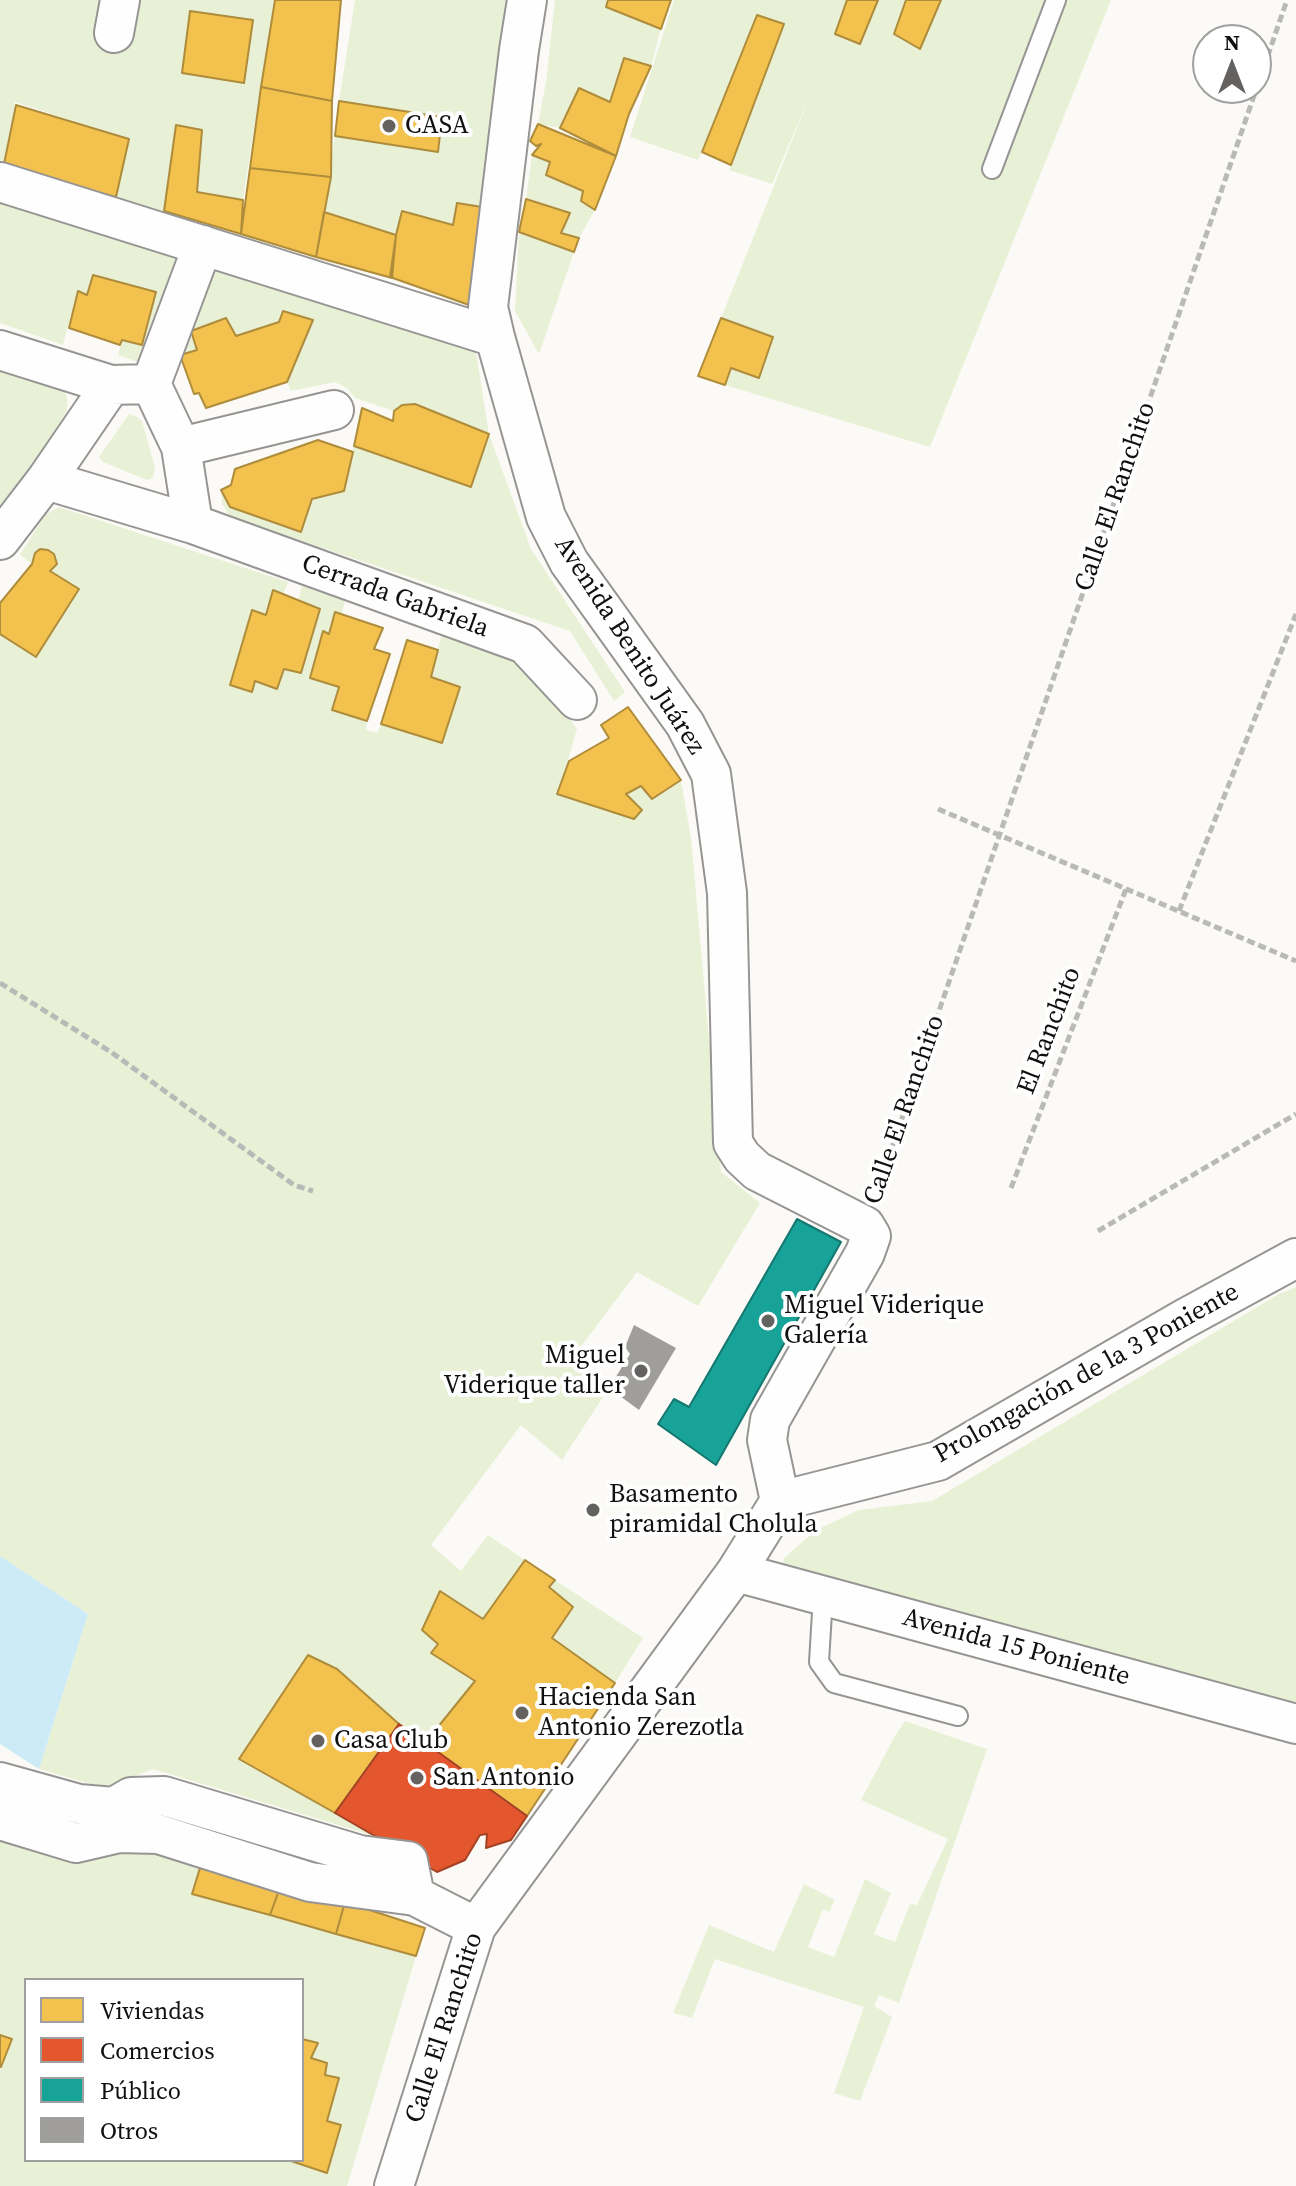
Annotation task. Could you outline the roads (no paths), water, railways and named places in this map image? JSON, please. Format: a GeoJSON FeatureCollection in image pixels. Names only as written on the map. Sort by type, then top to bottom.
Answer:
{"type":"FeatureCollection","features":[{"type":"Feature","properties":{"kind":"street","name":"Avenida Benito Juárez"},"geometry":{"type":"LineString","coordinates":[[527,0],[488,307],[495,337],[546,517],[569,562],[685,724],[711,774],[727,893],[733,1143],[757,1171],[865,1226]]}},
{"type":"Feature","properties":{"kind":"street"},"geometry":{"type":"LineString","coordinates":[[0,182],[495,337]]}},
{"type":"Feature","properties":{"kind":"street"},"geometry":{"type":"LineString","coordinates":[[193,524],[181,447],[151,384],[203,245]]}},
{"type":"Feature","properties":{"kind":"street"},"geometry":{"type":"LineString","coordinates":[[0,350],[111,385],[151,384]]}},
{"type":"Feature","properties":{"kind":"street"},"geometry":{"type":"LineString","coordinates":[[0,540],[46,480],[111,385]]}},
{"type":"Feature","properties":{"kind":"street"},"geometry":{"type":"LineString","coordinates":[[181,447],[334,410]]}},
{"type":"Feature","properties":{"kind":"street","name":"Cerrada Gabriela"},"geometry":{"type":"LineString","coordinates":[[46,480],[193,524],[525,644],[577,700]]}},
{"type":"Feature","properties":{"kind":"street","name":"Calle El Ranchito"},"geometry":{"type":"LineString","coordinates":[[394,2186],[476,1927],[736,1572],[780,1501],[767,1440],[770,1420],[865,1253],[871,1236],[865,1226]]}},
{"type":"Feature","properties":{"kind":"street","name":"Prolongación de la 3 Poniente"},"geometry":{"type":"LineString","coordinates":[[780,1501],[938,1461],[1296,1258]]}},
{"type":"Feature","properties":{"kind":"street","name":"Avenida 15 Poniente"},"geometry":{"type":"LineString","coordinates":[[736,1572],[1296,1724]]}},
{"type":"Feature","properties":{"kind":"street"},"geometry":{"type":"LineString","coordinates":[[0,1782],[79,1804],[116,1820],[310,1882],[415,1896],[476,1927]]}},
{"type":"Feature","properties":{"kind":"street"},"geometry":{"type":"LineString","coordinates":[[0,1820],[76,1843],[116,1820]]}},
{"type":"Feature","properties":{"kind":"lane"},"geometry":{"type":"LineString","coordinates":[[992,169],[1056,0]]}},
{"type":"Feature","properties":{"kind":"lane"},"geometry":{"type":"LineString","coordinates":[[823,1596],[819,1662],[834,1683],[958,1716]]}},
{"type":"Feature","properties":{"kind":"water"},"geometry":{"type":"Polygon","coordinates":[[[0,1556],[88,1614],[39,1769],[0,1744],[0,1556]]]}},
{"type":"Feature","properties":{"kind":"place","name":"CASA"},"geometry":{"type":"Point","coordinates":[389,126]}},
{"type":"Feature","properties":{"kind":"place","name":"Miguel Viderique Galería"},"geometry":{"type":"Point","coordinates":[768,1321]}},
{"type":"Feature","properties":{"kind":"place","name":"Miguel Viderique taller"},"geometry":{"type":"Point","coordinates":[641,1371]}},
{"type":"Feature","properties":{"kind":"place","name":"Basamento piramidal Cholula"},"geometry":{"type":"Point","coordinates":[593,1510]}},
{"type":"Feature","properties":{"kind":"place","name":"Hacienda San Antonio Zerezotla"},"geometry":{"type":"Point","coordinates":[522,1713]}},
{"type":"Feature","properties":{"kind":"place","name":"Casa Club"},"geometry":{"type":"Point","coordinates":[318,1741]}},
{"type":"Feature","properties":{"kind":"place","name":"San Antonio"},"geometry":{"type":"Point","coordinates":[417,1778]}}]}
